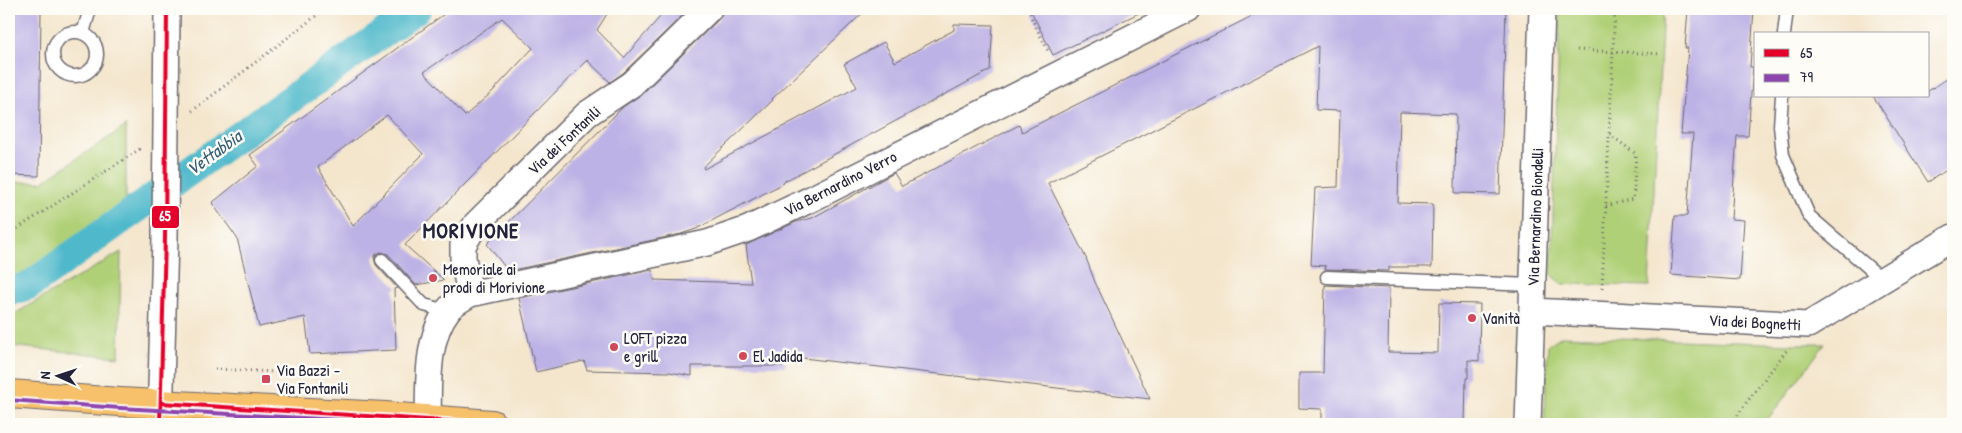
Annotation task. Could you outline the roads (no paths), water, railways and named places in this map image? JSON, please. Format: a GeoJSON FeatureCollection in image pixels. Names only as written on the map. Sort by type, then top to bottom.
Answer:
{"type":"FeatureCollection","features":[{"type":"Feature","properties":{"kind":"main road"},"geometry":{"type":"LineString","coordinates":[[9,394],[161,414],[375,416],[428,422],[492,424]]}},
{"type":"Feature","properties":{"kind":"street"},"geometry":{"type":"LineString","coordinates":[[161,414],[167,9]]}},
{"type":"Feature","properties":{"kind":"street","name":"Via dei Fontanili"},"geometry":{"type":"LineString","coordinates":[[470,294],[463,258],[463,245],[476,224],[588,114],[632,84],[709,9]]}},
{"type":"Feature","properties":{"kind":"street","name":"Via Bernardino Verro"},"geometry":{"type":"LineString","coordinates":[[470,294],[707,243],[748,229],[1188,9]]}},
{"type":"Feature","properties":{"kind":"street","name":"Via Bernardino Biondelli"},"geometry":{"type":"LineString","coordinates":[[1528,424],[1542,9]]}},
{"type":"Feature","properties":{"kind":"street","name":"Via dei Bognetti"},"geometry":{"type":"LineString","coordinates":[[1532,311],[1808,325],[1953,237]]}},
{"type":"Feature","properties":{"kind":"street"},"geometry":{"type":"LineString","coordinates":[[428,422],[432,346],[437,329],[454,303],[470,294]]}},
{"type":"Feature","properties":{"kind":"lane"},"geometry":{"type":"LineString","coordinates":[[83,33],[90,9]]}},
{"type":"Feature","properties":{"kind":"lane"},"geometry":{"type":"LineString","coordinates":[[1784,32],[1787,9]]}},
{"type":"Feature","properties":{"kind":"lane"},"geometry":{"type":"LineString","coordinates":[[1782,98],[1780,126],[1783,155],[1809,216],[1883,280]]}},
{"type":"Feature","properties":{"kind":"lane"},"geometry":{"type":"LineString","coordinates":[[382,260],[424,305],[447,311]]}},
{"type":"Feature","properties":{"kind":"lane"},"geometry":{"type":"LineString","coordinates":[[1328,277],[1533,285]]}},
{"type":"Feature","properties":{"kind":"waterway","name":"Vettabbia"},"geometry":{"type":"LineString","coordinates":[[9,292],[30,285],[417,9]]}},
{"type":"Feature","properties":{"kind":"place","name":"Memoriale ai prodi di Morivione"},"geometry":{"type":"Point","coordinates":[433,278]}},
{"type":"Feature","properties":{"kind":"place","name":"Vanità"},"geometry":{"type":"Point","coordinates":[1472,318]}},
{"type":"Feature","properties":{"kind":"place","name":"LOFT pizza e grill"},"geometry":{"type":"Point","coordinates":[614,347]}},
{"type":"Feature","properties":{"kind":"place","name":"El Jadida"},"geometry":{"type":"Point","coordinates":[743,356]}},
{"type":"Feature","properties":{"kind":"place","name":"Via Bazzi - Via Fontanili"},"geometry":{"type":"Point","coordinates":[266,379]}},
{"type":"Feature","properties":{"kind":"district","name":"MORIVIONE"},"geometry":{"type":"Point","coordinates":[471,231]}}]}
